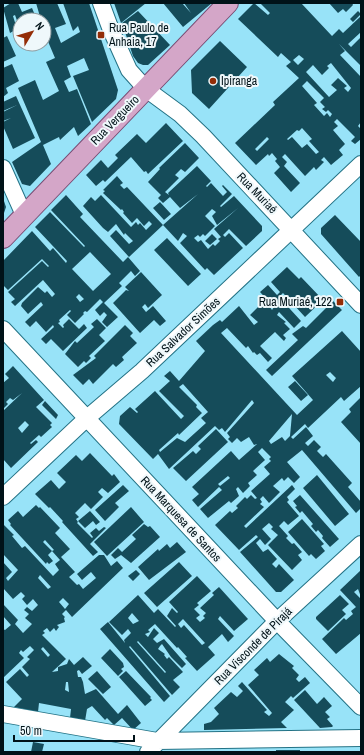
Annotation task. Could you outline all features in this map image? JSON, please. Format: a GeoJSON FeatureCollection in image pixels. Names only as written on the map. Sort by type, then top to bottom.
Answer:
{"type":"FeatureCollection","features":[{"type":"Feature","properties":{"kind":"main road","name":"Rua Vergueiro"},"geometry":{"type":"LineString","coordinates":[[3,238],[228,3]]}},
{"type":"Feature","properties":{"kind":"street","name":"Rua Muriaé"},"geometry":{"type":"LineString","coordinates":[[101,3],[129,70],[146,89],[180,114],[292,229],[361,305]]}},
{"type":"Feature","properties":{"kind":"street","name":"Rua Salvador Simões"},"geometry":{"type":"LineString","coordinates":[[3,497],[87,418],[142,371],[361,164]]}},
{"type":"Feature","properties":{"kind":"street"},"geometry":{"type":"LineString","coordinates":[[3,168],[24,215]]}},
{"type":"Feature","properties":{"kind":"street","name":"Rua Marquesa de Santos"},"geometry":{"type":"LineString","coordinates":[[3,329],[277,621],[361,707]]}},
{"type":"Feature","properties":{"kind":"street","name":"Rua Visconde de Pirajá"},"geometry":{"type":"LineString","coordinates":[[152,746],[277,621],[361,544]]}},
{"type":"Feature","properties":{"kind":"street"},"geometry":{"type":"LineString","coordinates":[[3,714],[152,746],[361,738]]}},
{"type":"Feature","properties":{"kind":"building"},"geometry":{"type":"Polygon","coordinates":[[[11,3],[18,3],[22,12],[12,12],[12,32],[10,33],[3,8],[11,3]]]}},
{"type":"Feature","properties":{"kind":"building"},"geometry":{"type":"Polygon","coordinates":[[[36,3],[57,3],[66,24],[55,28],[61,43],[80,32],[78,26],[73,31],[63,3],[89,3],[118,90],[116,99],[92,122],[73,76],[89,70],[84,58],[67,66],[71,77],[64,81],[69,92],[77,89],[91,124],[78,136],[74,127],[60,140],[59,137],[43,145],[51,164],[30,186],[22,184],[12,162],[41,142],[18,88],[35,80],[43,100],[59,91],[46,62],[55,58],[52,51],[52,12],[39,12],[36,3]]]}},
{"type":"Feature","properties":{"kind":"building"},"geometry":{"type":"Polygon","coordinates":[[[114,3],[146,3],[121,23],[114,3]]]}},
{"type":"Feature","properties":{"kind":"building"},"geometry":{"type":"Polygon","coordinates":[[[163,3],[182,3],[191,13],[184,3],[212,3],[183,27],[163,3]]]}},
{"type":"Feature","properties":{"kind":"building"},"geometry":{"type":"Polygon","coordinates":[[[254,3],[268,15],[270,13],[260,3],[301,3],[332,36],[339,29],[343,33],[361,16],[361,32],[348,44],[351,47],[361,37],[361,66],[339,44],[345,51],[340,55],[361,77],[361,122],[358,126],[361,129],[361,139],[355,144],[351,141],[355,137],[337,119],[334,122],[338,126],[333,130],[345,144],[339,150],[343,155],[331,165],[324,157],[321,160],[324,162],[316,170],[314,167],[305,176],[285,154],[282,157],[287,162],[284,166],[300,183],[291,192],[274,173],[280,167],[275,161],[277,159],[272,153],[269,156],[268,154],[256,165],[235,143],[275,105],[273,102],[299,78],[286,66],[291,62],[281,53],[278,57],[238,19],[254,3]],[[299,55],[293,60],[298,65],[304,59],[299,55]],[[331,63],[327,66],[329,68],[322,75],[313,65],[306,72],[329,97],[337,90],[331,85],[338,78],[347,86],[344,88],[348,92],[351,88],[331,63]],[[307,81],[302,86],[317,103],[314,105],[324,116],[327,113],[330,117],[332,114],[328,110],[326,112],[322,109],[325,107],[320,102],[324,98],[307,81]],[[302,128],[299,131],[297,130],[287,139],[288,140],[292,137],[302,148],[307,144],[316,154],[319,152],[309,141],[312,139],[302,128]],[[267,137],[255,149],[257,151],[269,139],[267,137]]]}},
{"type":"Feature","properties":{"kind":"building"},"geometry":{"type":"Polygon","coordinates":[[[329,3],[352,3],[353,5],[346,12],[343,9],[338,13],[329,3]]]}},
{"type":"Feature","properties":{"kind":"building"},"geometry":{"type":"Polygon","coordinates":[[[32,8],[34,12],[22,12],[32,8]]]}},
{"type":"Feature","properties":{"kind":"building"},"geometry":{"type":"Polygon","coordinates":[[[138,11],[170,45],[148,65],[138,63],[133,56],[122,23],[138,11]]]}},
{"type":"Feature","properties":{"kind":"building"},"geometry":{"type":"Polygon","coordinates":[[[358,11],[361,14],[353,22],[350,19],[358,11]]]}},
{"type":"Feature","properties":{"kind":"building"},"geometry":{"type":"Polygon","coordinates":[[[7,36],[12,47],[12,52],[14,52],[16,56],[3,62],[3,38],[7,36]]]}},
{"type":"Feature","properties":{"kind":"building","name":"Ipiranga"},"geometry":{"type":"Polygon","coordinates":[[[220,41],[247,67],[209,109],[192,93],[191,70],[220,41]]]}},
{"type":"Feature","properties":{"kind":"building"},"geometry":{"type":"Polygon","coordinates":[[[12,64],[19,81],[6,88],[8,93],[3,97],[3,68],[12,64]]]}},
{"type":"Feature","properties":{"kind":"building"},"geometry":{"type":"Polygon","coordinates":[[[16,96],[35,138],[13,149],[3,126],[3,122],[11,118],[3,121],[3,112],[17,105],[3,111],[3,102],[16,96]]]}},
{"type":"Feature","properties":{"kind":"building"},"geometry":{"type":"Polygon","coordinates":[[[166,123],[183,141],[148,174],[146,171],[144,172],[131,157],[105,182],[103,180],[96,186],[86,175],[101,160],[108,168],[118,158],[115,155],[137,134],[146,143],[166,123]]]}},
{"type":"Feature","properties":{"kind":"building"},"geometry":{"type":"Polygon","coordinates":[[[185,143],[199,158],[185,172],[181,169],[175,175],[179,178],[165,192],[169,195],[168,193],[197,166],[211,181],[206,186],[207,187],[211,183],[223,196],[227,192],[222,186],[223,185],[232,194],[220,206],[221,207],[234,196],[262,226],[262,231],[246,246],[229,229],[223,235],[225,237],[229,233],[243,248],[214,275],[207,268],[205,270],[180,243],[187,236],[183,233],[178,241],[163,225],[198,194],[180,208],[170,197],[163,203],[158,198],[161,195],[148,182],[160,169],[159,168],[185,143]],[[238,208],[217,225],[212,216],[216,212],[212,209],[205,216],[215,226],[205,236],[203,234],[200,237],[198,235],[194,238],[198,242],[201,240],[208,249],[213,244],[215,246],[220,241],[218,239],[221,237],[214,229],[238,208]]]}},
{"type":"Feature","properties":{"kind":"building"},"geometry":{"type":"Polygon","coordinates":[[[117,176],[123,183],[120,185],[124,189],[127,187],[163,225],[129,257],[110,236],[116,230],[129,244],[133,241],[125,233],[124,235],[116,224],[108,232],[83,206],[91,197],[95,201],[101,195],[131,227],[136,222],[138,225],[140,223],[146,230],[152,224],[149,221],[144,226],[137,218],[132,223],[123,213],[124,212],[122,209],[121,210],[103,193],[105,191],[103,190],[117,176]]]}},
{"type":"Feature","properties":{"kind":"building"},"geometry":{"type":"Polygon","coordinates":[[[66,195],[83,214],[80,217],[123,262],[128,257],[140,271],[135,276],[131,271],[119,283],[122,286],[104,303],[118,317],[107,327],[102,322],[107,315],[104,312],[100,316],[95,310],[103,302],[100,299],[87,312],[85,311],[75,323],[67,315],[71,311],[70,310],[59,320],[60,322],[58,323],[63,328],[63,325],[69,319],[79,329],[84,324],[87,328],[63,351],[51,339],[46,344],[41,339],[54,327],[53,325],[46,332],[36,321],[30,327],[25,322],[43,305],[41,302],[28,314],[21,306],[22,303],[38,287],[45,293],[47,291],[52,297],[55,294],[43,280],[15,306],[11,302],[15,299],[8,292],[42,261],[48,267],[49,266],[42,259],[8,290],[3,285],[3,261],[32,231],[50,251],[53,248],[66,263],[67,261],[35,227],[50,212],[84,247],[85,246],[51,210],[66,195]],[[90,252],[72,269],[93,291],[111,274],[90,252]],[[79,294],[76,297],[80,302],[84,299],[79,294]]]}},
{"type":"Feature","properties":{"kind":"building"},"geometry":{"type":"Polygon","coordinates":[[[3,198],[6,207],[3,216],[3,198]]]}},
{"type":"Feature","properties":{"kind":"building"},"geometry":{"type":"Polygon","coordinates":[[[160,202],[171,214],[164,220],[153,208],[160,202]]]}},
{"type":"Feature","properties":{"kind":"building"},"geometry":{"type":"Polygon","coordinates":[[[335,215],[361,242],[361,275],[359,277],[321,234],[321,228],[335,215]]]}},
{"type":"Feature","properties":{"kind":"building"},"geometry":{"type":"Polygon","coordinates":[[[212,234],[217,239],[210,245],[205,241],[212,234]]]}},
{"type":"Feature","properties":{"kind":"building"},"geometry":{"type":"Polygon","coordinates":[[[167,238],[201,274],[188,286],[154,250],[167,238]]]}},
{"type":"Feature","properties":{"kind":"building"},"geometry":{"type":"Polygon","coordinates":[[[287,267],[299,279],[301,277],[323,300],[305,317],[283,293],[279,297],[301,321],[294,328],[279,312],[277,315],[286,322],[284,323],[290,329],[283,335],[286,338],[284,341],[275,332],[260,346],[272,358],[268,362],[260,353],[257,355],[254,352],[253,353],[248,346],[246,348],[227,328],[221,333],[297,415],[313,400],[292,376],[342,331],[361,352],[361,386],[344,401],[341,397],[308,428],[305,424],[291,437],[293,439],[306,427],[313,436],[305,443],[308,446],[314,440],[321,447],[317,451],[323,457],[326,454],[352,483],[348,487],[361,502],[361,508],[356,513],[302,450],[287,462],[300,477],[294,483],[288,477],[284,481],[282,478],[273,486],[280,492],[269,503],[263,496],[260,499],[262,502],[260,504],[264,507],[244,526],[246,528],[292,485],[295,489],[287,497],[289,500],[287,502],[299,516],[288,525],[284,521],[279,526],[288,536],[286,538],[292,544],[294,543],[302,552],[298,555],[302,560],[292,570],[268,545],[278,535],[271,529],[273,527],[269,523],[262,529],[271,539],[265,545],[260,539],[256,543],[263,552],[268,549],[277,559],[272,564],[276,568],[279,564],[294,580],[281,592],[276,592],[240,552],[258,537],[256,535],[239,550],[215,525],[230,511],[232,513],[238,508],[236,506],[245,497],[247,499],[251,495],[255,499],[257,498],[251,491],[270,474],[264,467],[271,461],[269,459],[271,457],[262,448],[258,452],[265,460],[253,471],[257,475],[248,483],[250,486],[243,493],[238,487],[236,489],[239,496],[231,503],[229,501],[208,518],[200,509],[222,490],[219,487],[198,507],[192,500],[199,494],[192,487],[231,451],[239,460],[257,444],[254,445],[249,437],[241,442],[237,438],[232,443],[228,439],[230,437],[227,433],[254,403],[252,400],[225,432],[222,428],[219,430],[215,426],[169,469],[158,454],[153,459],[119,424],[120,416],[130,407],[137,413],[138,412],[135,409],[155,391],[181,419],[184,416],[159,391],[170,381],[164,376],[170,371],[179,381],[205,351],[196,341],[213,325],[220,320],[222,322],[239,306],[254,325],[258,322],[250,315],[265,300],[272,310],[274,307],[260,292],[268,285],[277,295],[280,292],[271,282],[287,267]],[[330,372],[326,375],[333,382],[336,378],[330,372]],[[183,384],[179,387],[197,405],[196,407],[202,413],[179,435],[178,433],[159,450],[160,452],[177,438],[185,442],[206,423],[201,418],[208,412],[183,384]],[[292,414],[269,441],[271,444],[282,437],[285,441],[290,436],[292,414]],[[228,476],[218,484],[220,486],[230,478],[228,476]]]}},
{"type":"Feature","properties":{"kind":"building"},"geometry":{"type":"Polygon","coordinates":[[[141,272],[162,295],[148,308],[145,304],[142,307],[146,312],[153,306],[166,321],[160,326],[154,320],[140,333],[113,303],[126,290],[129,291],[125,287],[141,272]]]}},
{"type":"Feature","properties":{"kind":"building"},"geometry":{"type":"Polygon","coordinates":[[[333,301],[342,310],[272,376],[266,370],[298,340],[292,334],[303,326],[306,328],[333,301]]]}},
{"type":"Feature","properties":{"kind":"building"},"geometry":{"type":"Polygon","coordinates":[[[97,319],[106,328],[99,335],[105,341],[89,356],[91,358],[86,363],[84,361],[78,367],[65,354],[75,341],[77,343],[94,327],[91,324],[97,319]]]}},
{"type":"Feature","properties":{"kind":"building"},"geometry":{"type":"Polygon","coordinates":[[[125,325],[133,333],[130,336],[137,343],[122,357],[124,360],[116,367],[113,364],[93,384],[89,379],[83,385],[73,375],[96,358],[94,356],[125,325]]]}},
{"type":"Feature","properties":{"kind":"building"},"geometry":{"type":"Polygon","coordinates":[[[13,366],[44,400],[36,407],[52,423],[50,425],[52,427],[41,437],[39,435],[30,443],[31,444],[36,440],[38,442],[11,468],[3,459],[3,411],[22,393],[13,400],[10,398],[6,402],[8,404],[3,409],[3,383],[9,378],[5,374],[13,366]],[[25,421],[18,428],[22,433],[29,425],[25,421]]]}},
{"type":"Feature","properties":{"kind":"building"},"geometry":{"type":"Polygon","coordinates":[[[295,381],[308,395],[301,401],[288,387],[295,381]]]}},
{"type":"Feature","properties":{"kind":"building"},"geometry":{"type":"Polygon","coordinates":[[[361,397],[361,444],[341,422],[351,412],[349,409],[361,397]]]}},
{"type":"Feature","properties":{"kind":"building"},"geometry":{"type":"Polygon","coordinates":[[[45,401],[58,415],[56,419],[42,405],[45,401]]]}},
{"type":"Feature","properties":{"kind":"building"},"geometry":{"type":"Polygon","coordinates":[[[216,429],[228,442],[186,481],[173,468],[193,451],[196,454],[201,449],[198,446],[216,429]]]}},
{"type":"Feature","properties":{"kind":"building"},"geometry":{"type":"Polygon","coordinates":[[[90,453],[112,476],[114,474],[120,482],[108,493],[102,488],[98,492],[103,497],[91,509],[85,503],[75,513],[79,517],[76,519],[78,522],[77,523],[92,538],[93,537],[90,533],[96,528],[99,531],[104,527],[106,528],[90,544],[98,552],[93,556],[50,507],[49,508],[35,494],[51,480],[59,489],[66,482],[57,473],[76,455],[82,461],[90,453]]]}},
{"type":"Feature","properties":{"kind":"building"},"geometry":{"type":"Polygon","coordinates":[[[317,475],[349,514],[335,526],[303,488],[317,475]]]}},
{"type":"Feature","properties":{"kind":"building"},"geometry":{"type":"Polygon","coordinates":[[[123,485],[129,491],[115,503],[119,507],[105,521],[95,510],[123,485]]]}},
{"type":"Feature","properties":{"kind":"building"},"geometry":{"type":"Polygon","coordinates":[[[300,495],[339,539],[330,547],[322,538],[323,536],[318,530],[316,532],[311,526],[313,524],[302,511],[300,513],[295,507],[297,506],[293,501],[300,495]]]}},
{"type":"Feature","properties":{"kind":"building"},"geometry":{"type":"Polygon","coordinates":[[[36,505],[39,508],[40,507],[60,528],[55,533],[70,549],[61,557],[75,572],[69,577],[83,589],[96,578],[91,572],[82,580],[77,574],[99,555],[104,555],[111,566],[117,561],[123,568],[72,617],[66,610],[62,614],[65,617],[65,622],[57,625],[59,627],[56,631],[54,628],[50,632],[47,628],[43,631],[45,633],[42,635],[66,659],[52,672],[58,671],[58,667],[67,664],[69,659],[74,665],[83,657],[92,666],[82,674],[79,670],[77,671],[78,677],[81,677],[83,682],[85,694],[96,689],[118,714],[127,705],[141,723],[133,730],[122,718],[114,725],[107,718],[105,720],[92,706],[87,709],[85,721],[70,718],[71,709],[39,703],[38,712],[14,707],[22,699],[6,682],[20,669],[27,677],[29,675],[22,667],[30,659],[27,657],[34,650],[30,646],[23,652],[21,650],[19,653],[24,658],[3,678],[3,629],[5,630],[11,625],[3,616],[3,604],[18,620],[15,624],[23,633],[32,624],[25,618],[29,614],[24,610],[27,607],[32,611],[38,605],[33,599],[27,605],[22,599],[25,596],[21,592],[13,599],[3,588],[3,562],[12,572],[6,578],[8,581],[18,570],[3,554],[3,524],[14,535],[12,536],[22,548],[25,546],[53,576],[59,570],[55,564],[60,560],[52,551],[48,555],[53,561],[49,564],[47,562],[46,564],[10,525],[11,524],[8,520],[18,511],[23,517],[36,505]],[[45,540],[43,542],[52,551],[54,550],[45,540]],[[40,575],[38,578],[48,589],[51,587],[40,575]],[[63,598],[59,602],[65,609],[69,604],[63,598]],[[43,647],[41,649],[48,657],[50,655],[43,647]],[[66,682],[65,690],[69,692],[68,682],[66,682]]]}},
{"type":"Feature","properties":{"kind":"building"},"geometry":{"type":"Polygon","coordinates":[[[131,507],[144,522],[107,556],[94,542],[131,507]]]}},
{"type":"Feature","properties":{"kind":"building"},"geometry":{"type":"Polygon","coordinates":[[[90,511],[100,522],[96,525],[93,521],[85,528],[78,521],[90,511]]]}},
{"type":"Feature","properties":{"kind":"building"},"geometry":{"type":"Polygon","coordinates":[[[302,519],[324,544],[321,546],[325,551],[316,559],[311,554],[309,556],[288,532],[302,519]]]}},
{"type":"Feature","properties":{"kind":"building"},"geometry":{"type":"Polygon","coordinates":[[[144,524],[148,527],[150,526],[160,537],[131,563],[121,555],[115,559],[111,555],[118,548],[122,552],[136,539],[132,535],[144,524]]]}},
{"type":"Feature","properties":{"kind":"building"},"geometry":{"type":"Polygon","coordinates":[[[177,542],[186,552],[149,580],[138,567],[158,549],[159,551],[167,544],[170,548],[177,542]]]}},
{"type":"Feature","properties":{"kind":"building"},"geometry":{"type":"Polygon","coordinates":[[[179,562],[192,576],[157,607],[144,593],[179,562]]]}},
{"type":"Feature","properties":{"kind":"building"},"geometry":{"type":"Polygon","coordinates":[[[136,570],[140,574],[133,581],[128,576],[136,570]]]}},
{"type":"Feature","properties":{"kind":"building"},"geometry":{"type":"Polygon","coordinates":[[[361,570],[361,597],[361,633],[336,654],[322,639],[344,618],[346,620],[353,614],[351,611],[356,607],[340,590],[361,570]],[[358,589],[354,592],[360,598],[358,589]]]}},
{"type":"Feature","properties":{"kind":"building"},"geometry":{"type":"Polygon","coordinates":[[[197,576],[211,591],[197,603],[199,605],[194,609],[200,615],[196,618],[200,622],[205,618],[203,616],[206,613],[200,608],[214,595],[212,593],[219,587],[248,619],[234,631],[220,616],[218,619],[234,636],[228,642],[222,634],[208,647],[215,655],[197,671],[185,658],[187,657],[155,624],[148,630],[150,632],[145,634],[148,637],[154,628],[159,633],[153,639],[157,643],[164,639],[186,664],[182,668],[171,657],[162,644],[158,649],[165,654],[164,655],[167,659],[169,657],[183,672],[173,680],[180,687],[172,695],[130,646],[129,647],[170,696],[164,702],[100,629],[108,622],[125,643],[124,640],[131,633],[128,629],[122,635],[109,622],[138,595],[154,613],[158,609],[175,627],[176,626],[167,616],[172,608],[177,613],[178,612],[169,602],[197,576]],[[132,613],[128,618],[133,624],[139,621],[132,613]],[[183,619],[178,624],[181,628],[184,625],[202,645],[205,643],[183,619]],[[138,641],[137,642],[165,673],[166,672],[138,641]]]}},
{"type":"Feature","properties":{"kind":"building"},"geometry":{"type":"Polygon","coordinates":[[[340,595],[349,604],[342,610],[346,614],[328,631],[316,619],[316,617],[340,595]]]}},
{"type":"Feature","properties":{"kind":"building"},"geometry":{"type":"Polygon","coordinates":[[[110,649],[123,663],[124,667],[121,669],[123,671],[118,676],[101,658],[110,649]]]}},
{"type":"Feature","properties":{"kind":"building"},"geometry":{"type":"Polygon","coordinates":[[[279,654],[294,666],[292,668],[299,675],[296,679],[299,682],[305,677],[310,683],[293,698],[291,696],[285,702],[294,710],[281,722],[287,728],[204,730],[204,724],[211,722],[219,714],[214,708],[231,692],[237,697],[243,691],[238,686],[242,682],[267,710],[264,712],[269,716],[272,713],[248,685],[259,675],[254,670],[267,658],[270,662],[279,654]]]}},
{"type":"Feature","properties":{"kind":"building"},"geometry":{"type":"Polygon","coordinates":[[[97,671],[111,687],[103,694],[88,679],[97,671]]]}},
{"type":"Feature","properties":{"kind":"building"},"geometry":{"type":"Polygon","coordinates":[[[126,671],[151,697],[150,698],[152,700],[145,706],[119,677],[126,671]]]}},
{"type":"Feature","properties":{"kind":"building"},"geometry":{"type":"Polygon","coordinates":[[[305,690],[317,704],[324,697],[332,706],[325,712],[330,717],[327,719],[333,726],[332,727],[320,728],[294,700],[305,690]]]}},
{"type":"Feature","properties":{"kind":"building"},"geometry":{"type":"Polygon","coordinates":[[[33,742],[44,744],[42,752],[31,752],[33,742]]]}},
{"type":"Feature","properties":{"kind":"building"},"geometry":{"type":"Polygon","coordinates":[[[276,750],[300,750],[300,752],[276,752],[276,750]]]}},
{"type":"Feature","properties":{"kind":"place","name":"Rua Paulo de Anhaia, 17"},"geometry":{"type":"Point","coordinates":[101,35]}},
{"type":"Feature","properties":{"kind":"place","name":"Ipiranga"},"geometry":{"type":"Point","coordinates":[213,81]}},
{"type":"Feature","properties":{"kind":"place","name":"Rua Muriaé, 122"},"geometry":{"type":"Point","coordinates":[340,302]}}]}
